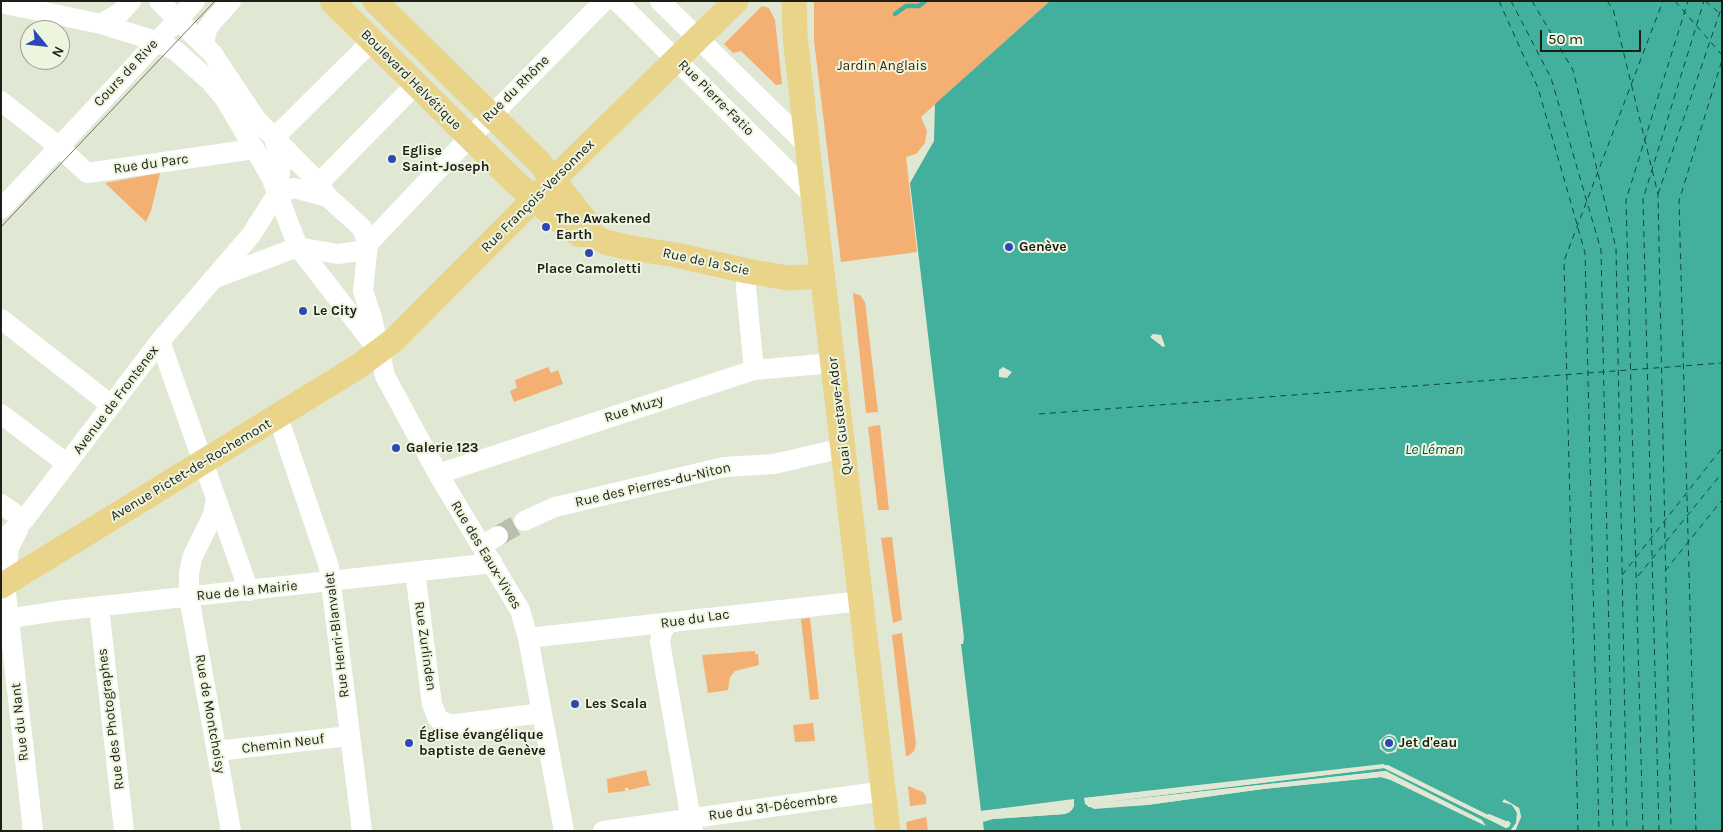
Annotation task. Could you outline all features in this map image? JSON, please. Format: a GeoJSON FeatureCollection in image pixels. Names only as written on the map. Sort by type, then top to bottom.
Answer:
{"type":"FeatureCollection","features":[{"type":"Feature","properties":{"kind":"main road","name":"Boulevard Helvétique"},"geometry":{"type":"LineString","coordinates":[[332,1],[534,200]]}},
{"type":"Feature","properties":{"kind":"main road"},"geometry":{"type":"LineString","coordinates":[[375,1],[539,162],[588,224],[592,235],[578,234],[534,200]]}},
{"type":"Feature","properties":{"kind":"main road","name":"Rue François-Versonnex"},"geometry":{"type":"LineString","coordinates":[[379,352],[406,330],[552,180],[736,1]]}},
{"type":"Feature","properties":{"kind":"main road","name":"Quai Gustave-Ador"},"geometry":{"type":"LineString","coordinates":[[794,1],[795,36],[822,276],[888,831]]}},
{"type":"Feature","properties":{"kind":"main road","name":"Rue de la Scie"},"geometry":{"type":"LineString","coordinates":[[592,235],[605,242],[626,247],[676,255],[747,271],[788,278],[822,276]]}},
{"type":"Feature","properties":{"kind":"main road","name":"Avenue Pictet-de-Rochemont"},"geometry":{"type":"LineString","coordinates":[[3,585],[278,417],[379,352]]}},
{"type":"Feature","properties":{"kind":"street"},"geometry":{"type":"LineString","coordinates":[[100,24],[120,13],[131,1]]}},
{"type":"Feature","properties":{"kind":"street"},"geometry":{"type":"LineString","coordinates":[[160,1],[204,44],[224,68],[256,119],[365,236],[359,251],[338,254],[298,246]]}},
{"type":"Feature","properties":{"kind":"street","name":"Cours de Rive"},"geometry":{"type":"LineString","coordinates":[[1,209],[195,1]]}},
{"type":"Feature","properties":{"kind":"street"},"geometry":{"type":"LineString","coordinates":[[204,44],[207,29],[212,21],[231,1]]}},
{"type":"Feature","properties":{"kind":"street","name":"Rue du Rhône"},"geometry":{"type":"LineString","coordinates":[[365,236],[384,226],[604,1]]}},
{"type":"Feature","properties":{"kind":"street","name":"Rue Pierre-Fatio"},"geometry":{"type":"LineString","coordinates":[[617,1],[813,196]]}},
{"type":"Feature","properties":{"kind":"street","name":"Rue Pierre-Fatio"},"geometry":{"type":"LineString","coordinates":[[660,1],[808,146]]}},
{"type":"Feature","properties":{"kind":"street"},"geometry":{"type":"LineString","coordinates":[[3,7],[100,24],[156,41],[183,56],[218,90],[271,177],[298,246],[379,352]]}},
{"type":"Feature","properties":{"kind":"street"},"geometry":{"type":"LineString","coordinates":[[274,138],[372,41]]}},
{"type":"Feature","properties":{"kind":"street"},"geometry":{"type":"LineString","coordinates":[[323,190],[416,84]]}},
{"type":"Feature","properties":{"kind":"street","name":"Rue du Parc"},"geometry":{"type":"LineString","coordinates":[[1,102],[58,146],[87,172],[254,149]]}},
{"type":"Feature","properties":{"kind":"street"},"geometry":{"type":"LineString","coordinates":[[274,138],[281,164],[277,194]]}},
{"type":"Feature","properties":{"kind":"street"},"geometry":{"type":"LineString","coordinates":[[277,194],[294,188],[323,190]]}},
{"type":"Feature","properties":{"kind":"street","name":"Avenue de Frontenex"},"geometry":{"type":"LineString","coordinates":[[1,542],[24,520],[160,341],[209,281],[241,248],[277,194]]}},
{"type":"Feature","properties":{"kind":"street","name":"Rue des Eaux-Vives"},"geometry":{"type":"LineString","coordinates":[[365,236],[364,291],[385,376],[438,474],[489,541],[493,563],[520,610],[528,638],[564,831]]}},
{"type":"Feature","properties":{"kind":"street","name":"Avenue de Frontenex"},"geometry":{"type":"LineString","coordinates":[[209,281],[298,246]]}},
{"type":"Feature","properties":{"kind":"street"},"geometry":{"type":"LineString","coordinates":[[747,271],[746,288],[754,370]]}},
{"type":"Feature","properties":{"kind":"street"},"geometry":{"type":"LineString","coordinates":[[1,319],[111,405]]}},
{"type":"Feature","properties":{"kind":"street"},"geometry":{"type":"LineString","coordinates":[[160,341],[249,591]]}},
{"type":"Feature","properties":{"kind":"street","name":"Rue Muzy"},"geometry":{"type":"LineString","coordinates":[[438,474],[754,370],[833,363]]}},
{"type":"Feature","properties":{"kind":"street"},"geometry":{"type":"LineString","coordinates":[[1,414],[67,464]]}},
{"type":"Feature","properties":{"kind":"street","name":"Rue Henri-Blanvalet"},"geometry":{"type":"LineString","coordinates":[[278,417],[329,567],[362,831]]}},
{"type":"Feature","properties":{"kind":"street","name":"Rue des Pierres-du-Niton"},"geometry":{"type":"LineString","coordinates":[[524,521],[554,508],[724,467],[774,464],[843,448]]}},
{"type":"Feature","properties":{"kind":"street","name":"Rue de Montchoisy"},"geometry":{"type":"LineString","coordinates":[[216,498],[212,515],[192,558],[189,573],[189,597],[231,831]]}},
{"type":"Feature","properties":{"kind":"street"},"geometry":{"type":"LineString","coordinates":[[1,504],[24,520]]}},
{"type":"Feature","properties":{"kind":"street","name":"Avenue de Frontenex"},"geometry":{"type":"LineString","coordinates":[[3,585],[10,547],[24,520]]}},
{"type":"Feature","properties":{"kind":"street","name":"Rue de la Mairie"},"geometry":{"type":"LineString","coordinates":[[5,619],[493,563]]}},
{"type":"Feature","properties":{"kind":"street","name":"Rue Zurlinden"},"geometry":{"type":"LineString","coordinates":[[415,572],[432,704],[438,719],[448,724],[457,724],[542,714]]}},
{"type":"Feature","properties":{"kind":"street","name":"Rue du Nant"},"geometry":{"type":"LineString","coordinates":[[3,585],[5,619],[33,831]]}},
{"type":"Feature","properties":{"kind":"street","name":"Rue du Lac"},"geometry":{"type":"LineString","coordinates":[[528,638],[862,601]]}},
{"type":"Feature","properties":{"kind":"street","name":"Rue des Photographes"},"geometry":{"type":"LineString","coordinates":[[99,607],[124,831]]}},
{"type":"Feature","properties":{"kind":"street"},"geometry":{"type":"LineString","coordinates":[[668,623],[662,632],[660,642],[692,825]]}},
{"type":"Feature","properties":{"kind":"street","name":"Chemin Neuf"},"geometry":{"type":"LineString","coordinates":[[217,751],[349,736]]}},
{"type":"Feature","properties":{"kind":"street","name":"Rue du 31-Décembre"},"geometry":{"type":"LineString","coordinates":[[602,831],[692,825],[884,791]]}},
{"type":"Feature","properties":{"kind":"green space","name":"Jardin Anglais"},"geometry":{"type":"Polygon","coordinates":[[[814,1],[1050,1],[921,117],[927,131],[925,143],[916,154],[906,157],[917,252],[841,262],[814,41],[814,1]]]}},
{"type":"Feature","properties":{"kind":"green space"},"geometry":{"type":"Polygon","coordinates":[[[762,6],[769,8],[775,20],[782,84],[776,85],[741,51],[733,53],[724,44],[762,6]]]}},
{"type":"Feature","properties":{"kind":"green space"},"geometry":{"type":"Polygon","coordinates":[[[160,173],[151,211],[146,222],[105,183],[160,173]]]}},
{"type":"Feature","properties":{"kind":"green space"},"geometry":{"type":"Polygon","coordinates":[[[853,293],[860,295],[865,302],[878,412],[866,413],[853,293]]]}},
{"type":"Feature","properties":{"kind":"green space"},"geometry":{"type":"Polygon","coordinates":[[[548,367],[551,373],[558,370],[563,384],[514,402],[510,391],[517,388],[515,380],[548,367]]]}},
{"type":"Feature","properties":{"kind":"green space"},"geometry":{"type":"Polygon","coordinates":[[[880,425],[889,510],[878,510],[868,427],[880,425]]]}},
{"type":"Feature","properties":{"kind":"green space"},"geometry":{"type":"Polygon","coordinates":[[[892,537],[902,620],[893,623],[881,538],[892,537]]]}},
{"type":"Feature","properties":{"kind":"green space"},"geometry":{"type":"Polygon","coordinates":[[[810,618],[819,699],[810,700],[801,619],[810,618]]]}},
{"type":"Feature","properties":{"kind":"green space"},"geometry":{"type":"Polygon","coordinates":[[[902,633],[916,744],[914,751],[908,756],[906,756],[892,635],[902,633]]]}},
{"type":"Feature","properties":{"kind":"green space"},"geometry":{"type":"Polygon","coordinates":[[[755,651],[755,654],[758,654],[759,665],[735,671],[730,677],[728,690],[708,693],[702,655],[755,651]]]}},
{"type":"Feature","properties":{"kind":"green space"},"geometry":{"type":"Polygon","coordinates":[[[813,723],[815,741],[795,742],[793,725],[813,723]]]}},
{"type":"Feature","properties":{"kind":"green space"},"geometry":{"type":"Polygon","coordinates":[[[646,770],[651,785],[629,790],[625,788],[625,791],[608,793],[607,779],[646,770]]]}},
{"type":"Feature","properties":{"kind":"green space"},"geometry":{"type":"Polygon","coordinates":[[[908,786],[923,792],[926,797],[926,804],[910,806],[908,786]]]}},
{"type":"Feature","properties":{"kind":"green space"},"geometry":{"type":"Polygon","coordinates":[[[926,817],[928,831],[907,831],[906,822],[926,817]]]}},
{"type":"Feature","properties":{"kind":"water","name":"Le Léman"},"geometry":{"type":"Polygon","coordinates":[[[1050,1],[1722,1],[1722,831],[1515,831],[1521,817],[1519,808],[1512,805],[1519,816],[1510,831],[984,831],[983,822],[993,819],[1065,814],[1070,812],[1074,801],[981,811],[961,644],[963,644],[964,638],[910,183],[934,141],[935,104],[1050,1]],[[1153,334],[1150,337],[1163,347],[1165,346],[1161,335],[1153,334]],[[1003,367],[999,370],[999,377],[1007,378],[1012,372],[1003,367]],[[1386,735],[1379,741],[1380,749],[1387,754],[1396,752],[1399,744],[1395,736],[1386,735]],[[1388,765],[1084,798],[1088,807],[1147,805],[1263,789],[1381,777],[1391,780],[1486,826],[1386,771],[1089,804],[1384,768],[1506,828],[1511,823],[1488,815],[1388,765]]]}},
{"type":"Feature","properties":{"kind":"water"},"geometry":{"type":"Polygon","coordinates":[[[1389,736],[1395,738],[1397,744],[1395,750],[1389,752],[1383,750],[1381,744],[1383,738],[1389,736]]]}},
{"type":"Feature","properties":{"kind":"pier"},"geometry":{"type":"Polygon","coordinates":[[[1383,764],[1488,815],[1509,821],[1510,825],[1506,828],[1384,768],[1089,804],[1386,771],[1482,820],[1486,826],[1391,780],[1381,777],[1263,789],[1147,805],[1094,809],[1085,804],[1084,798],[1383,764]]]}},
{"type":"Feature","properties":{"kind":"pier"},"geometry":{"type":"Polygon","coordinates":[[[1074,799],[1072,810],[1065,814],[993,819],[992,817],[1064,812],[1069,810],[1072,802],[981,813],[981,811],[1074,799]]]}},
{"type":"Feature","properties":{"kind":"pier"},"geometry":{"type":"Polygon","coordinates":[[[1504,799],[1519,808],[1521,817],[1515,831],[1510,831],[1516,823],[1517,812],[1512,805],[1502,802],[1504,799]]]}},
{"type":"Feature","properties":{"kind":"waterway"},"geometry":{"type":"LineString","coordinates":[[895,14],[906,6],[919,6],[925,1]]}},
{"type":"Feature","properties":{"kind":"ferry route"},"geometry":{"type":"LineString","coordinates":[[1499,1],[1538,88],[1577,224]]}},
{"type":"Feature","properties":{"kind":"ferry route"},"geometry":{"type":"LineString","coordinates":[[1511,1],[1551,78],[1601,250],[1613,831]]}},
{"type":"Feature","properties":{"kind":"ferry route"},"geometry":{"type":"LineString","coordinates":[[1532,1],[1573,70],[1616,248],[1627,831]]}},
{"type":"Feature","properties":{"kind":"ferry route"},"geometry":{"type":"LineString","coordinates":[[1607,1],[1613,9],[1658,194],[1671,831]]}},
{"type":"Feature","properties":{"kind":"ferry route"},"geometry":{"type":"LineString","coordinates":[[1578,831],[1564,261],[1663,1]]}},
{"type":"Feature","properties":{"kind":"ferry route"},"geometry":{"type":"LineString","coordinates":[[1675,1],[1722,55]]}},
{"type":"Feature","properties":{"kind":"ferry route"},"geometry":{"type":"LineString","coordinates":[[1643,831],[1626,200],[1688,1]]}},
{"type":"Feature","properties":{"kind":"ferry route"},"geometry":{"type":"LineString","coordinates":[[1659,831],[1643,199],[1704,1]]}},
{"type":"Feature","properties":{"kind":"ferry route"},"geometry":{"type":"LineString","coordinates":[[1705,1],[1722,15]]}},
{"type":"Feature","properties":{"kind":"ferry route"},"geometry":{"type":"LineString","coordinates":[[1658,194],[1722,6]]}},
{"type":"Feature","properties":{"kind":"ferry route"},"geometry":{"type":"LineString","coordinates":[[1696,831],[1679,201],[1722,60]]}},
{"type":"Feature","properties":{"kind":"ferry route"},"geometry":{"type":"LineString","coordinates":[[1578,228],[1585,253],[1599,831]]}},
{"type":"Feature","properties":{"kind":"ferry route"},"geometry":{"type":"LineString","coordinates":[[1039,414],[1722,363]]}},
{"type":"Feature","properties":{"kind":"ferry route"},"geometry":{"type":"LineString","coordinates":[[1622,575],[1722,448]]}},
{"type":"Feature","properties":{"kind":"ferry route"},"geometry":{"type":"LineString","coordinates":[[1638,576],[1722,473]]}},
{"type":"Feature","properties":{"kind":"ferry route"},"geometry":{"type":"LineString","coordinates":[[1665,571],[1722,500]]}},
{"type":"Feature","properties":{"kind":"tunnel"},"geometry":{"type":"LineString","coordinates":[[498,536],[524,521]]}},
{"type":"Feature","properties":{"kind":"tram line"},"geometry":{"type":"LineString","coordinates":[[1,227],[215,1]]}},
{"type":"Feature","properties":{"kind":"place","name":"Eglise Saint-Joseph"},"geometry":{"type":"Point","coordinates":[392,159]}},
{"type":"Feature","properties":{"kind":"place","name":"The Awakened Earth"},"geometry":{"type":"Point","coordinates":[546,227]}},
{"type":"Feature","properties":{"kind":"place","name":"Genève"},"geometry":{"type":"Point","coordinates":[1009,247]}},
{"type":"Feature","properties":{"kind":"place","name":"Place Camoletti"},"geometry":{"type":"Point","coordinates":[589,253]}},
{"type":"Feature","properties":{"kind":"place","name":"Le City"},"geometry":{"type":"Point","coordinates":[303,311]}},
{"type":"Feature","properties":{"kind":"place","name":"Galerie 123"},"geometry":{"type":"Point","coordinates":[396,448]}},
{"type":"Feature","properties":{"kind":"place","name":"Les Scala"},"geometry":{"type":"Point","coordinates":[575,704]}},
{"type":"Feature","properties":{"kind":"place","name":"Église évangélique baptiste de Genève"},"geometry":{"type":"Point","coordinates":[409,743]}},
{"type":"Feature","properties":{"kind":"place","name":"Jet d'eau"},"geometry":{"type":"Point","coordinates":[1389,743]}}]}
